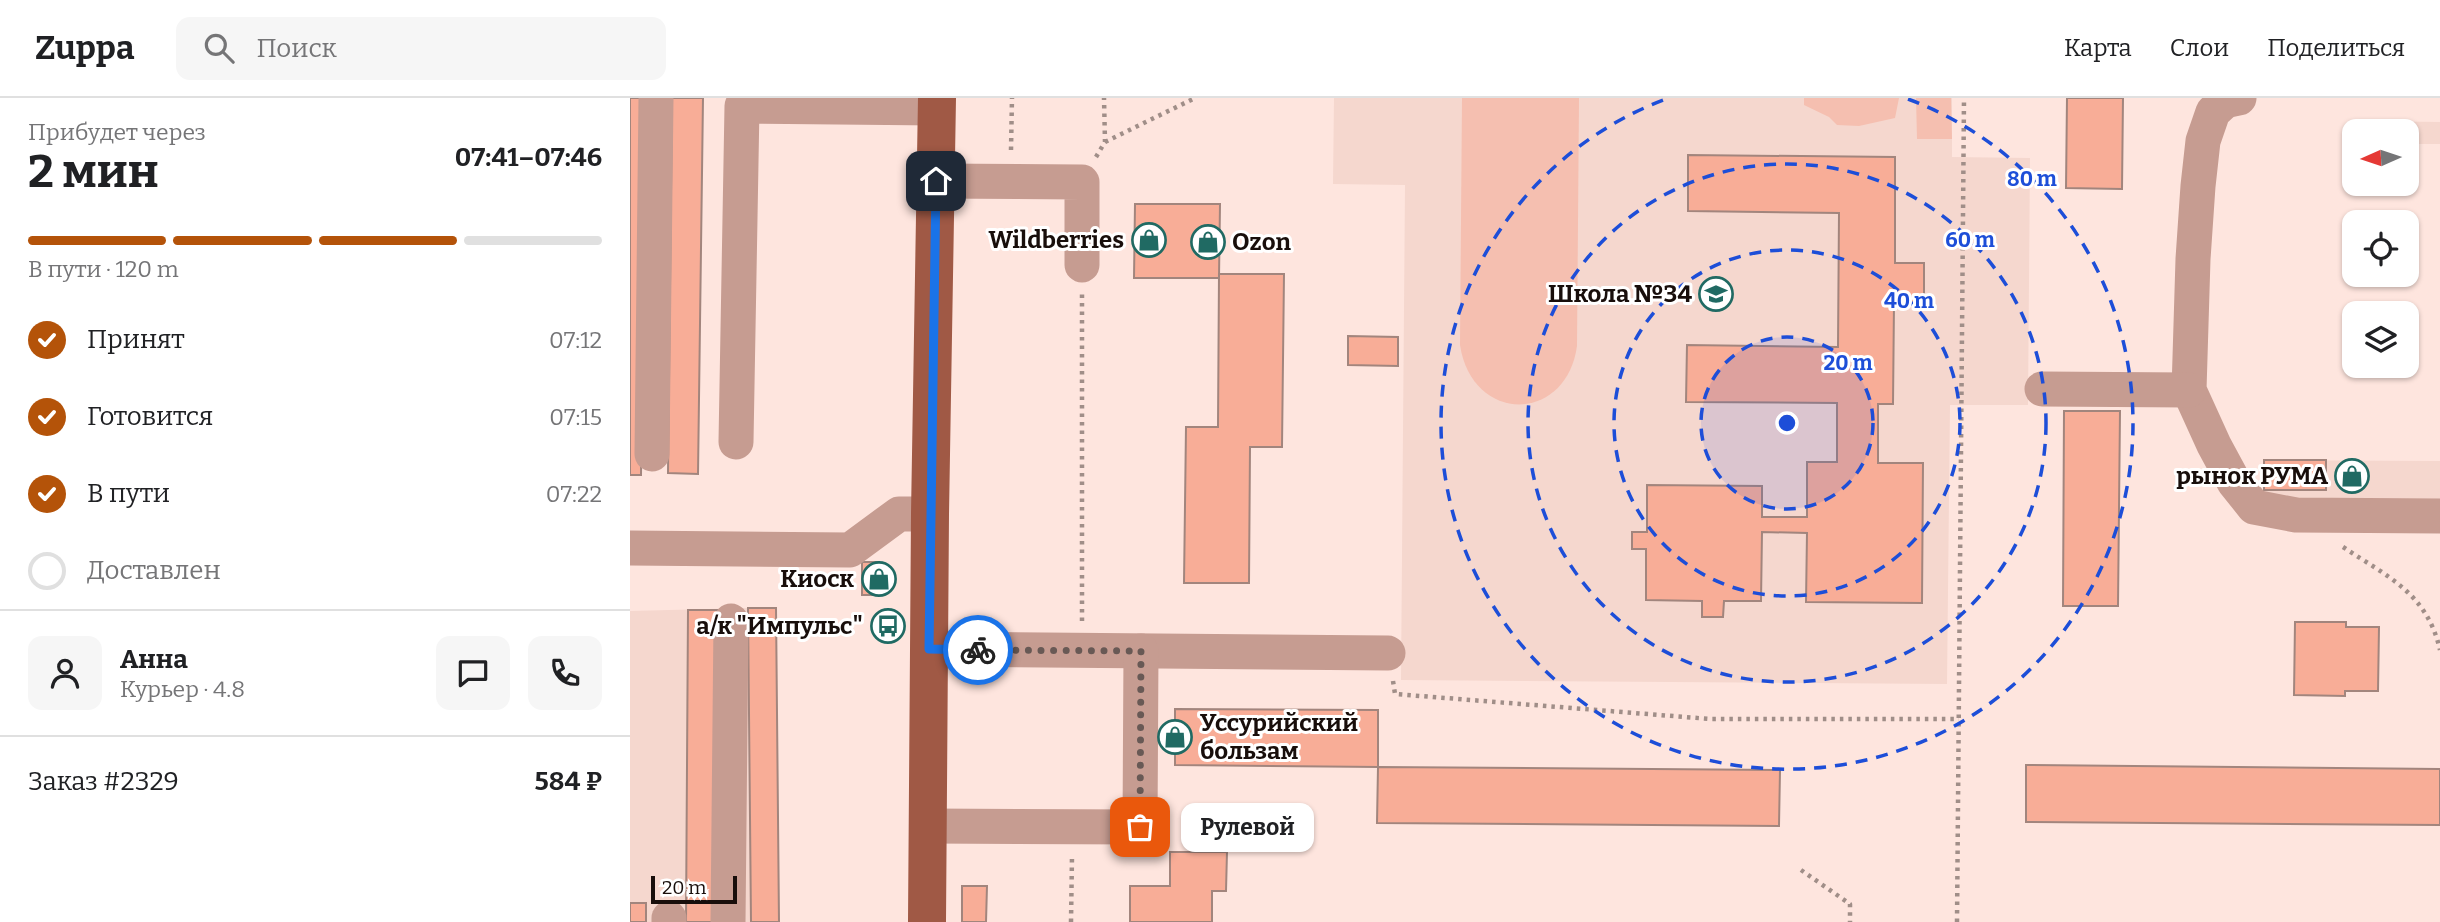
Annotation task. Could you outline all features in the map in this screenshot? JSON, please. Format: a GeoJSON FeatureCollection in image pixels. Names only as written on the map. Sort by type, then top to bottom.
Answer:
{"type":"FeatureCollection","features":[{"type":"Feature","properties":{"kind":"main road"},"geometry":{"type":"LineString","coordinates":[[927,922],[937,103]]}},
{"type":"Feature","properties":{"kind":"lane"},"geometry":{"type":"LineString","coordinates":[[652,454],[656,98]]}},
{"type":"Feature","properties":{"kind":"lane"},"geometry":{"type":"LineString","coordinates":[[2239,98],[2225,100],[2213,112],[2203,141],[2197,186],[2189,390],[2214,444],[2234,482],[2254,507],[2296,515],[2440,516]]}},
{"type":"Feature","properties":{"kind":"lane"},"geometry":{"type":"LineString","coordinates":[[736,442],[742,106],[937,103]]}},
{"type":"Feature","properties":{"kind":"lane"},"geometry":{"type":"LineString","coordinates":[[936,181],[1082,182],[1082,265]]}},
{"type":"Feature","properties":{"kind":"lane"},"geometry":{"type":"LineString","coordinates":[[2042,389],[2189,390]]}},
{"type":"Feature","properties":{"kind":"lane"},"geometry":{"type":"LineString","coordinates":[[630,548],[850,550],[899,514],[930,514]]}},
{"type":"Feature","properties":{"kind":"lane"},"geometry":{"type":"LineString","coordinates":[[727,922],[731,621]]}},
{"type":"Feature","properties":{"kind":"lane"},"geometry":{"type":"LineString","coordinates":[[929,649],[1388,653]]}},
{"type":"Feature","properties":{"kind":"lane"},"geometry":{"type":"LineString","coordinates":[[928,826],[1140,827],[1141,651]]}},
{"type":"Feature","properties":{"kind":"path"},"geometry":{"type":"LineString","coordinates":[[1010,181],[1012,98]]}},
{"type":"Feature","properties":{"kind":"path"},"geometry":{"type":"LineString","coordinates":[[1082,182],[1105,142],[1104,98]]}},
{"type":"Feature","properties":{"kind":"path"},"geometry":{"type":"LineString","coordinates":[[1105,142],[1195,98]]}},
{"type":"Feature","properties":{"kind":"path"},"geometry":{"type":"LineString","coordinates":[[1957,922],[1964,98]]}},
{"type":"Feature","properties":{"kind":"path"},"geometry":{"type":"LineString","coordinates":[[1082,265],[1082,650]]}},
{"type":"Feature","properties":{"kind":"path"},"geometry":{"type":"LineString","coordinates":[[2341,545],[2408,590],[2424,609],[2440,650]]}},
{"type":"Feature","properties":{"kind":"path"},"geometry":{"type":"LineString","coordinates":[[1388,653],[1395,694],[1710,719],[1959,719]]}},
{"type":"Feature","properties":{"kind":"path"},"geometry":{"type":"LineString","coordinates":[[1071,922],[1072,827]]}},
{"type":"Feature","properties":{"kind":"path"},"geometry":{"type":"LineString","coordinates":[[1801,870],[1850,904],[1850,922]]}},
{"type":"Feature","properties":{"kind":"shaded area","name":"Школа №34"},"geometry":{"type":"Polygon","coordinates":[[[1334,98],[1952,98],[1952,157],[2030,158],[2028,405],[1950,405],[1947,684],[1401,680],[1405,185],[1333,184],[1334,98]]]}},
{"type":"Feature","properties":{"kind":"shaded area"},"geometry":{"type":"Polygon","coordinates":[[[1462,98],[1579,98],[1577,346],[1569,372],[1556,390],[1538,401],[1519,404],[1499,401],[1482,389],[1468,371],[1460,345],[1462,98]]]}},
{"type":"Feature","properties":{"kind":"shaded area"},"geometry":{"type":"Polygon","coordinates":[[[1804,98],[1899,98],[1895,118],[1859,126],[1837,125],[1829,117],[1804,105],[1804,98]]]}},
{"type":"Feature","properties":{"kind":"shaded area"},"geometry":{"type":"Polygon","coordinates":[[[1916,98],[1951,98],[1952,139],[1917,139],[1916,98]]]}},
{"type":"Feature","properties":{"kind":"shaded area"},"geometry":{"type":"Polygon","coordinates":[[[2419,122],[2440,122],[2440,144],[2419,144],[2419,122]]]}},
{"type":"Feature","properties":{"kind":"shaded area","name":"рынок РУМА"},"geometry":{"type":"Polygon","coordinates":[[[2264,460],[2440,461],[2440,503],[2264,502],[2264,460]]]}},
{"type":"Feature","properties":{"kind":"shaded area"},"geometry":{"type":"Polygon","coordinates":[[[776,608],[779,922],[630,922],[630,611],[776,608]]]}},
{"type":"Feature","properties":{"kind":"building"},"geometry":{"type":"Polygon","coordinates":[[[630,98],[645,98],[641,475],[630,475],[630,98]]]}},
{"type":"Feature","properties":{"kind":"building"},"geometry":{"type":"Polygon","coordinates":[[[672,98],[703,98],[698,474],[668,473],[672,98]]]}},
{"type":"Feature","properties":{"kind":"building"},"geometry":{"type":"Polygon","coordinates":[[[2067,98],[2123,98],[2122,189],[2066,188],[2067,98]]]}},
{"type":"Feature","properties":{"kind":"building"},"geometry":{"type":"Polygon","coordinates":[[[1688,155],[1895,157],[1895,263],[1924,263],[1924,303],[1894,303],[1893,404],[1878,404],[1878,463],[1923,463],[1922,603],[1806,602],[1807,533],[1762,532],[1761,601],[1724,601],[1723,617],[1702,617],[1702,601],[1646,600],[1646,549],[1632,549],[1632,532],[1647,532],[1647,485],[1762,486],[1762,517],[1807,517],[1807,462],[1837,462],[1837,403],[1686,402],[1687,345],[1838,347],[1839,213],[1688,211],[1688,155]]]}},
{"type":"Feature","properties":{"kind":"building","name":"Wildberries"},"geometry":{"type":"Polygon","coordinates":[[[1135,204],[1220,204],[1219,278],[1134,278],[1135,204]]]}},
{"type":"Feature","properties":{"kind":"building"},"geometry":{"type":"Polygon","coordinates":[[[1219,274],[1284,274],[1282,447],[1250,447],[1249,583],[1184,583],[1186,427],[1218,427],[1219,274]]]}},
{"type":"Feature","properties":{"kind":"building"},"geometry":{"type":"Polygon","coordinates":[[[1348,336],[1398,337],[1398,366],[1348,365],[1348,336]]]}},
{"type":"Feature","properties":{"kind":"building"},"geometry":{"type":"Polygon","coordinates":[[[2064,411],[2120,411],[2118,606],[2063,606],[2064,411]]]}},
{"type":"Feature","properties":{"kind":"building"},"geometry":{"type":"Polygon","coordinates":[[[2264,460],[2326,460],[2326,490],[2264,490],[2264,460]]]}},
{"type":"Feature","properties":{"kind":"building"},"geometry":{"type":"Polygon","coordinates":[[[862,562],[879,562],[879,595],[862,595],[862,562]]]}},
{"type":"Feature","properties":{"kind":"building"},"geometry":{"type":"Polygon","coordinates":[[[748,608],[776,608],[779,922],[751,922],[748,608]]]}},
{"type":"Feature","properties":{"kind":"building"},"geometry":{"type":"Polygon","coordinates":[[[688,610],[719,610],[717,922],[686,922],[688,610]]]}},
{"type":"Feature","properties":{"kind":"building"},"geometry":{"type":"Polygon","coordinates":[[[2295,622],[2346,622],[2346,627],[2379,627],[2378,691],[2345,691],[2345,696],[2294,695],[2295,622]]]}},
{"type":"Feature","properties":{"kind":"building"},"geometry":{"type":"Polygon","coordinates":[[[1175,709],[1378,710],[1378,767],[1175,765],[1175,709]]]}},
{"type":"Feature","properties":{"kind":"building"},"geometry":{"type":"Polygon","coordinates":[[[2026,765],[2440,769],[2440,825],[2026,822],[2026,765]]]}},
{"type":"Feature","properties":{"kind":"building"},"geometry":{"type":"Polygon","coordinates":[[[1378,767],[1780,770],[1779,826],[1377,823],[1378,767]]]}},
{"type":"Feature","properties":{"kind":"building"},"geometry":{"type":"Polygon","coordinates":[[[1170,852],[1227,852],[1226,891],[1212,891],[1212,922],[1130,922],[1130,886],[1170,886],[1170,852]]]}},
{"type":"Feature","properties":{"kind":"building"},"geometry":{"type":"Polygon","coordinates":[[[962,886],[987,886],[986,922],[962,922],[962,886]]]}},
{"type":"Feature","properties":{"kind":"building"},"geometry":{"type":"Polygon","coordinates":[[[630,903],[646,903],[646,922],[630,922],[630,903]]]}},
{"type":"Feature","properties":{"kind":"way so far"},"geometry":{"type":"LineString","coordinates":[[978,650],[1141,651],[1140,827]]}},
{"type":"Feature","properties":{"kind":"place","name":"Wildberries"},"geometry":{"type":"Point","coordinates":[1149,240]}},
{"type":"Feature","properties":{"kind":"place","name":"Ozon"},"geometry":{"type":"Point","coordinates":[1208,242]}},
{"type":"Feature","properties":{"kind":"place","name":"Школа №34"},"geometry":{"type":"Point","coordinates":[1716,294]}},
{"type":"Feature","properties":{"kind":"place","name":"рынок РУМА"},"geometry":{"type":"Point","coordinates":[2352,476]}},
{"type":"Feature","properties":{"kind":"place","name":"Киоск"},"geometry":{"type":"Point","coordinates":[879,579]}},
{"type":"Feature","properties":{"kind":"place","name":"а/к \"Импульс\""},"geometry":{"type":"Point","coordinates":[888,626]}},
{"type":"Feature","properties":{"kind":"place","name":"Уссурийский бользам"},"geometry":{"type":"Point","coordinates":[1175,737]}},
{"type":"Feature","properties":{"kind":"place","name":"Рулевой"},"geometry":{"type":"Point","coordinates":[1140,827]}},
{"type":"Feature","properties":{"kind":"route"},"geometry":{"type":"LineString","coordinates":[[936,181],[929,649],[978,650]]}}]}
